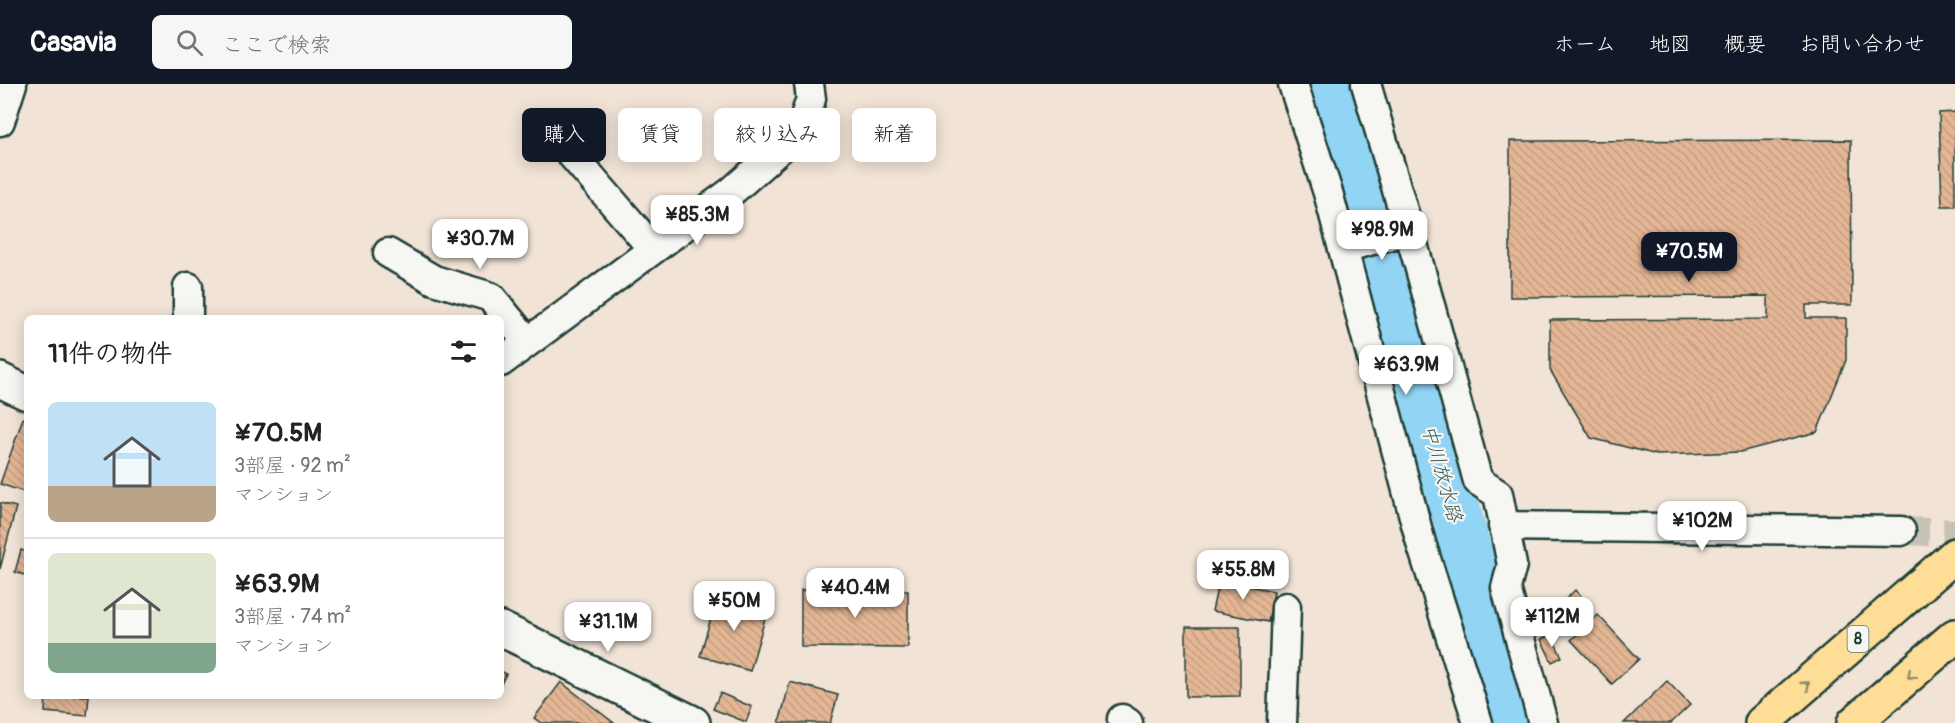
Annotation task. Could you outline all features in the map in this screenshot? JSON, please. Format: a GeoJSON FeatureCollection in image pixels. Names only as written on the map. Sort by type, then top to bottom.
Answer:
{"type":"FeatureCollection","features":[{"type":"Feature","properties":{"kind":"highway","name":"8"},"geometry":{"type":"LineString","coordinates":[[1762,723],[1955,555]]}},
{"type":"Feature","properties":{"kind":"highway"},"geometry":{"type":"LineString","coordinates":[[1854,723],[1955,636]]}},
{"type":"Feature","properties":{"kind":"street"},"geometry":{"type":"LineString","coordinates":[[0,121],[12,84]]}},
{"type":"Feature","properties":{"kind":"street"},"geometry":{"type":"LineString","coordinates":[[504,360],[731,192],[800,131],[811,99],[809,84]]}},
{"type":"Feature","properties":{"kind":"street"},"geometry":{"type":"LineString","coordinates":[[1293,84],[1344,247],[1421,543],[1478,723]]}},
{"type":"Feature","properties":{"kind":"street"},"geometry":{"type":"LineString","coordinates":[[1366,84],[1478,481],[1498,494],[1512,565],[1506,588],[1543,723]]}},
{"type":"Feature","properties":{"kind":"street"},"geometry":{"type":"LineString","coordinates":[[578,162],[653,249]]}},
{"type":"Feature","properties":{"kind":"street"},"geometry":{"type":"LineString","coordinates":[[1344,247],[1408,230]]}},
{"type":"Feature","properties":{"kind":"street"},"geometry":{"type":"LineString","coordinates":[[388,253],[435,280],[491,297],[527,341]]}},
{"type":"Feature","properties":{"kind":"street"},"geometry":{"type":"LineString","coordinates":[[188,287],[188,315]]}},
{"type":"Feature","properties":{"kind":"street"},"geometry":{"type":"LineString","coordinates":[[0,380],[24,392]]}},
{"type":"Feature","properties":{"kind":"street"},"geometry":{"type":"LineString","coordinates":[[1503,526],[1901,531]]}},
{"type":"Feature","properties":{"kind":"street"},"geometry":{"type":"LineString","coordinates":[[1282,723],[1286,607]]}},
{"type":"Feature","properties":{"kind":"street"},"geometry":{"type":"LineString","coordinates":[[504,631],[678,720]]}},
{"type":"Feature","properties":{"kind":"building"},"geometry":{"type":"Polygon","coordinates":[[[1955,112],[1955,206],[1942,206],[1939,113],[1955,112]]]}},
{"type":"Feature","properties":{"kind":"building"},"geometry":{"type":"Polygon","coordinates":[[[1851,140],[1852,305],[1806,305],[1806,318],[1846,318],[1846,360],[1817,432],[1740,452],[1657,455],[1591,438],[1550,370],[1550,320],[1768,319],[1768,296],[1510,297],[1510,141],[1851,140]]]}},
{"type":"Feature","properties":{"kind":"building"},"geometry":{"type":"Polygon","coordinates":[[[23,418],[24,492],[0,484],[23,418]]]}},
{"type":"Feature","properties":{"kind":"building"},"geometry":{"type":"Polygon","coordinates":[[[0,503],[16,507],[0,569],[0,503]]]}},
{"type":"Feature","properties":{"kind":"building"},"geometry":{"type":"Polygon","coordinates":[[[21,550],[24,551],[24,575],[15,572],[21,550]]]}},
{"type":"Feature","properties":{"kind":"building"},"geometry":{"type":"Polygon","coordinates":[[[1219,580],[1274,591],[1268,622],[1212,611],[1219,580]]]}},
{"type":"Feature","properties":{"kind":"building"},"geometry":{"type":"Polygon","coordinates":[[[801,590],[908,591],[908,648],[801,647],[801,590]]]}},
{"type":"Feature","properties":{"kind":"building"},"geometry":{"type":"Polygon","coordinates":[[[1575,590],[1586,602],[1576,611],[1566,599],[1575,590]]]}},
{"type":"Feature","properties":{"kind":"building"},"geometry":{"type":"Polygon","coordinates":[[[718,593],[768,608],[750,671],[700,656],[718,593]]]}},
{"type":"Feature","properties":{"kind":"building"},"geometry":{"type":"Polygon","coordinates":[[[1598,615],[1639,659],[1612,684],[1571,640],[1598,615]]]}},
{"type":"Feature","properties":{"kind":"building"},"geometry":{"type":"Polygon","coordinates":[[[1186,627],[1240,627],[1240,696],[1186,697],[1186,627]]]}},
{"type":"Feature","properties":{"kind":"building"},"geometry":{"type":"Polygon","coordinates":[[[1551,635],[1562,657],[1552,662],[1541,639],[1551,635]]]}},
{"type":"Feature","properties":{"kind":"building"},"geometry":{"type":"Polygon","coordinates":[[[1667,681],[1690,705],[1671,723],[1624,723],[1667,681]]]}},
{"type":"Feature","properties":{"kind":"building"},"geometry":{"type":"Polygon","coordinates":[[[561,682],[614,723],[541,723],[534,718],[561,682]]]}},
{"type":"Feature","properties":{"kind":"building"},"geometry":{"type":"Polygon","coordinates":[[[790,682],[838,695],[830,723],[779,723],[790,682]]]}},
{"type":"Feature","properties":{"kind":"building"},"geometry":{"type":"Polygon","coordinates":[[[720,693],[752,707],[746,722],[713,709],[720,693]]]}},
{"type":"Feature","properties":{"kind":"building"},"geometry":{"type":"Polygon","coordinates":[[[46,699],[89,699],[87,716],[45,712],[46,699]]]}},
{"type":"Feature","properties":{"kind":"waterway","name":"中川放水路"},"geometry":{"type":"LineString","coordinates":[[1333,84],[1512,723]]}},
{"type":"Feature","properties":{"kind":"tunnel"},"geometry":{"type":"LineString","coordinates":[[1901,531],[1955,533]]}}]}
